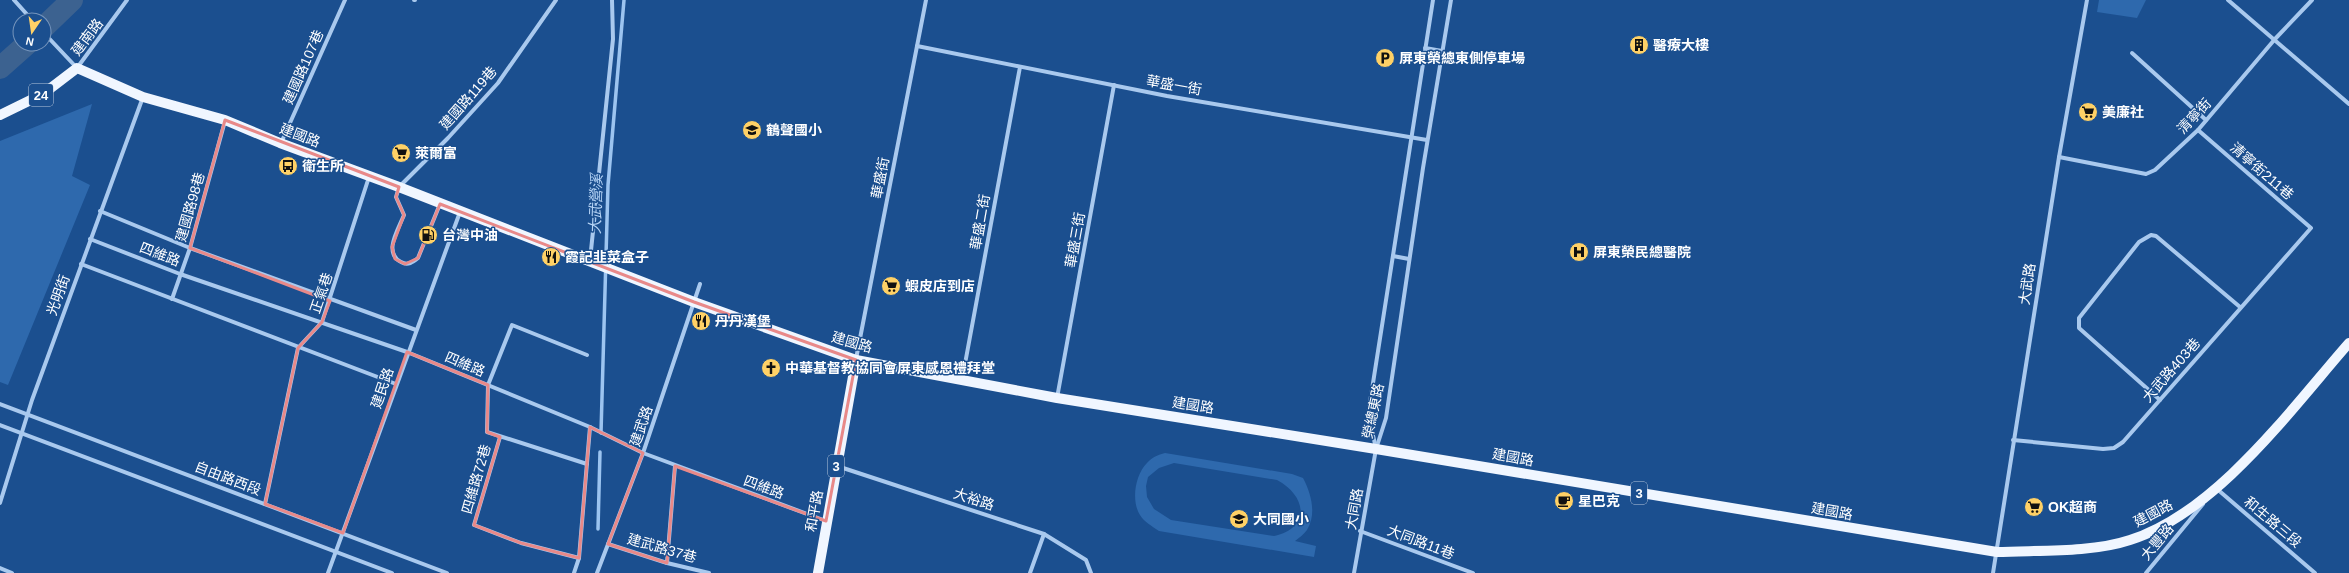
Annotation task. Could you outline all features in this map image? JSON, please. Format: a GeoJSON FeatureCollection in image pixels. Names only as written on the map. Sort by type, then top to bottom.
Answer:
{"type":"FeatureCollection","features":[{"type":"Feature","properties":{"kind":"main road","name":"建國路"},"geometry":{"type":"LineString","coordinates":[[77,68],[143,97],[225,120],[280,144],[399,187],[694,302],[856,360],[1057,398],[1376,449],[1997,552],[2097,546],[2130,540],[2170,521],[2216,488],[2256,449],[2349,343]]}},
{"type":"Feature","properties":{"kind":"main road","name":"24"},"geometry":{"type":"LineString","coordinates":[[0,115],[43,94],[77,68]]}},
{"type":"Feature","properties":{"kind":"main road","name":"和平路"},"geometry":{"type":"LineString","coordinates":[[818,573],[826,521],[856,360]]}},
{"type":"Feature","properties":{"kind":"street"},"geometry":{"type":"LineString","coordinates":[[14,0],[25,12]]}},
{"type":"Feature","properties":{"kind":"street","name":"建南路"},"geometry":{"type":"LineString","coordinates":[[77,68],[127,0]]}},
{"type":"Feature","properties":{"kind":"street","name":"建國路107巷"},"geometry":{"type":"LineString","coordinates":[[280,144],[345,0]]}},
{"type":"Feature","properties":{"kind":"street","name":"建國路119巷"},"geometry":{"type":"LineString","coordinates":[[399,187],[448,138],[498,82],[556,0]]}},
{"type":"Feature","properties":{"kind":"street"},"geometry":{"type":"LineString","coordinates":[[590,262],[613,39],[612,0]]}},
{"type":"Feature","properties":{"kind":"street","name":"華盛街"},"geometry":{"type":"LineString","coordinates":[[856,360],[926,0]]}},
{"type":"Feature","properties":{"kind":"street","name":"榮總東路"},"geometry":{"type":"LineString","coordinates":[[1376,449],[1368,415],[1433,0]]}},
{"type":"Feature","properties":{"kind":"street","name":"榮總東路"},"geometry":{"type":"LineString","coordinates":[[1376,449],[1386,418],[1427,140],[1451,0]]}},
{"type":"Feature","properties":{"kind":"street","name":"大武路"},"geometry":{"type":"LineString","coordinates":[[1993,573],[2058,156],[2087,0]]}},
{"type":"Feature","properties":{"kind":"street"},"geometry":{"type":"LineString","coordinates":[[2228,0],[2349,104]]}},
{"type":"Feature","properties":{"kind":"street","name":"清寧街"},"geometry":{"type":"LineString","coordinates":[[2058,156],[2146,174],[2155,170],[2198,130],[2275,39],[2312,0]]}},
{"type":"Feature","properties":{"kind":"street"},"geometry":{"type":"LineString","coordinates":[[52,42],[77,68]]}},
{"type":"Feature","properties":{"kind":"street","name":"華盛一街"},"geometry":{"type":"LineString","coordinates":[[917,46],[1114,85],[1427,140]]}},
{"type":"Feature","properties":{"kind":"street"},"geometry":{"type":"LineString","coordinates":[[1426,48],[1442,51]]}},
{"type":"Feature","properties":{"kind":"street"},"geometry":{"type":"LineString","coordinates":[[2132,53],[2206,120]]}},
{"type":"Feature","properties":{"kind":"street","name":"華盛二街"},"geometry":{"type":"LineString","coordinates":[[962,381],[1020,66]]}},
{"type":"Feature","properties":{"kind":"street","name":"華盛三街"},"geometry":{"type":"LineString","coordinates":[[1057,398],[1114,85]]}},
{"type":"Feature","properties":{"kind":"street","name":"光明街"},"geometry":{"type":"LineString","coordinates":[[0,503],[28,414],[80,264],[143,97]]}},
{"type":"Feature","properties":{"kind":"street","name":"建國路98巷"},"geometry":{"type":"LineString","coordinates":[[172,299],[190,248],[225,120]]}},
{"type":"Feature","properties":{"kind":"street","name":"清寧街211巷"},"geometry":{"type":"LineString","coordinates":[[2198,130],[2311,228]]}},
{"type":"Feature","properties":{"kind":"street","name":"正氣巷"},"geometry":{"type":"LineString","coordinates":[[298,348],[322,322],[369,176]]}},
{"type":"Feature","properties":{"kind":"street"},"geometry":{"type":"LineString","coordinates":[[399,187],[396,197],[404,215],[392,254],[395,259],[405,264],[412,263],[418,258],[440,204]]}},
{"type":"Feature","properties":{"kind":"street","name":"建民路"},"geometry":{"type":"LineString","coordinates":[[328,573],[407,352],[460,211]]}},
{"type":"Feature","properties":{"kind":"street","name":"四維路"},"geometry":{"type":"LineString","coordinates":[[100,212],[330,301],[416,330]]}},
{"type":"Feature","properties":{"kind":"street","name":"大武路403巷"},"geometry":{"type":"LineString","coordinates":[[2013,440],[2103,449],[2114,448],[2123,442],[2240,307],[2311,228]]}},
{"type":"Feature","properties":{"kind":"street"},"geometry":{"type":"LineString","coordinates":[[2160,400],[2079,328],[2079,318],[2140,242],[2151,235],[2156,236],[2240,307]]}},
{"type":"Feature","properties":{"kind":"street","name":"四維路"},"geometry":{"type":"LineString","coordinates":[[90,239],[180,274],[407,352],[590,427],[643,453],[675,466],[826,521]]}},
{"type":"Feature","properties":{"kind":"street"},"geometry":{"type":"LineString","coordinates":[[1393,256],[1409,259]]}},
{"type":"Feature","properties":{"kind":"street"},"geometry":{"type":"LineString","coordinates":[[80,264],[396,384]]}},
{"type":"Feature","properties":{"kind":"street","name":"建武路"},"geometry":{"type":"LineString","coordinates":[[597,573],[643,453],[700,284]]}},
{"type":"Feature","properties":{"kind":"street"},"geometry":{"type":"LineString","coordinates":[[488,385],[512,324],[587,355]]}},
{"type":"Feature","properties":{"kind":"street"},"geometry":{"type":"LineString","coordinates":[[265,504],[298,348]]}},
{"type":"Feature","properties":{"kind":"street","name":"四維路72巷"},"geometry":{"type":"LineString","coordinates":[[488,385],[487,432],[500,437],[474,524],[521,543],[579,558]]}},
{"type":"Feature","properties":{"kind":"street","name":"自由路西段"},"geometry":{"type":"LineString","coordinates":[[0,404],[447,573]]}},
{"type":"Feature","properties":{"kind":"street"},"geometry":{"type":"LineString","coordinates":[[0,425],[392,573]]}},
{"type":"Feature","properties":{"kind":"street"},"geometry":{"type":"LineString","coordinates":[[574,573],[579,558],[590,427]]}},
{"type":"Feature","properties":{"kind":"street"},"geometry":{"type":"LineString","coordinates":[[500,437],[588,464]]}},
{"type":"Feature","properties":{"kind":"street","name":"大同路"},"geometry":{"type":"LineString","coordinates":[[1354,573],[1360,531],[1376,449]]}},
{"type":"Feature","properties":{"kind":"street"},"geometry":{"type":"LineString","coordinates":[[667,563],[675,466]]}},
{"type":"Feature","properties":{"kind":"street","name":"大裕路"},"geometry":{"type":"LineString","coordinates":[[836,466],[1044,534],[1086,560],[1091,573]]}},
{"type":"Feature","properties":{"kind":"street","name":"大豐路"},"geometry":{"type":"LineString","coordinates":[[2146,573],[2216,488]]}},
{"type":"Feature","properties":{"kind":"street","name":"和生路三段"},"geometry":{"type":"LineString","coordinates":[[2216,488],[2315,573]]}},
{"type":"Feature","properties":{"kind":"street","name":"大同路11巷"},"geometry":{"type":"LineString","coordinates":[[1360,531],[1473,573]]}},
{"type":"Feature","properties":{"kind":"street"},"geometry":{"type":"LineString","coordinates":[[1030,573],[1044,534]]}},
{"type":"Feature","properties":{"kind":"street","name":"建武路37巷"},"geometry":{"type":"LineString","coordinates":[[608,544],[667,563],[709,573]]}},
{"type":"Feature","properties":{"kind":"street"},"geometry":{"type":"LineString","coordinates":[[0,568],[12,573]]}},
{"type":"Feature","properties":{"kind":"highlighted area"},"geometry":{"type":"Polygon","coordinates":[[[225,120],[399,187],[396,197],[404,215],[392,247],[395,259],[405,264],[418,258],[440,204],[694,302],[856,360],[826,521],[675,466],[667,563],[608,544],[643,453],[590,427],[579,558],[521,543],[474,525],[500,437],[487,432],[488,385],[407,352],[343,533],[265,504],[298,348],[322,322],[330,301],[190,248],[225,120]]]}},
{"type":"Feature","properties":{"kind":"shaded area"},"geometry":{"type":"Polygon","coordinates":[[[2099,0],[2146,0],[2137,18],[2097,12],[2099,0]]]}},
{"type":"Feature","properties":{"kind":"shaded area"},"geometry":{"type":"Polygon","coordinates":[[[92,104],[72,176],[90,185],[8,385],[0,382],[0,141],[92,104]]]}},
{"type":"Feature","properties":{"kind":"shaded area"},"geometry":{"type":"Polygon","coordinates":[[[1165,453],[1292,474],[1303,478],[1312,504],[1312,517],[1307,530],[1295,541],[1316,546],[1314,557],[1159,531],[1151,526],[1146,522],[1137,509],[1135,496],[1137,481],[1143,468],[1151,459],[1165,453]],[[1174,463],[1159,468],[1148,477],[1146,486],[1147,497],[1154,509],[1171,520],[1274,536],[1286,532],[1294,526],[1299,519],[1301,511],[1294,494],[1277,480],[1174,463]]]}},
{"type":"Feature","properties":{"kind":"waterway"},"geometry":{"type":"LineString","coordinates":[[52,19],[72,0]]}},
{"type":"Feature","properties":{"kind":"waterway","name":"大武營溪"},"geometry":{"type":"LineString","coordinates":[[601,433],[608,185],[624,0]]}},
{"type":"Feature","properties":{"kind":"waterway"},"geometry":{"type":"LineString","coordinates":[[0,68],[18,52]]}},
{"type":"Feature","properties":{"kind":"waterway","name":"大武營溪"},"geometry":{"type":"LineString","coordinates":[[598,529],[600,452]]}},
{"type":"Feature","properties":{"kind":"place","name":"醫療大樓"},"geometry":{"type":"Point","coordinates":[1639,45]}},
{"type":"Feature","properties":{"kind":"place","name":"屏東榮總東側停車場"},"geometry":{"type":"Point","coordinates":[1385,58]}},
{"type":"Feature","properties":{"kind":"place","name":"美廉社"},"geometry":{"type":"Point","coordinates":[2088,112]}},
{"type":"Feature","properties":{"kind":"place","name":"鶴聲國小"},"geometry":{"type":"Point","coordinates":[752,130]}},
{"type":"Feature","properties":{"kind":"place","name":"萊爾富"},"geometry":{"type":"Point","coordinates":[401,153]}},
{"type":"Feature","properties":{"kind":"place","name":"衛生所"},"geometry":{"type":"Point","coordinates":[288,166]}},
{"type":"Feature","properties":{"kind":"place","name":"台灣中油"},"geometry":{"type":"Point","coordinates":[428,235]}},
{"type":"Feature","properties":{"kind":"place","name":"屏東榮民總醫院"},"geometry":{"type":"Point","coordinates":[1579,252]}},
{"type":"Feature","properties":{"kind":"place","name":"霞記韭菜盒子"},"geometry":{"type":"Point","coordinates":[551,257]}},
{"type":"Feature","properties":{"kind":"place","name":"蝦皮店到店"},"geometry":{"type":"Point","coordinates":[891,286]}},
{"type":"Feature","properties":{"kind":"place","name":"丹丹漢堡"},"geometry":{"type":"Point","coordinates":[701,321]}},
{"type":"Feature","properties":{"kind":"place","name":"中華基督教協同會屏東感恩禮拜堂"},"geometry":{"type":"Point","coordinates":[771,368]}},
{"type":"Feature","properties":{"kind":"place","name":"星巴克"},"geometry":{"type":"Point","coordinates":[1564,501]}},
{"type":"Feature","properties":{"kind":"place","name":"OK超商"},"geometry":{"type":"Point","coordinates":[2034,507]}},
{"type":"Feature","properties":{"kind":"place","name":"大同國小"},"geometry":{"type":"Point","coordinates":[1239,519]}}]}
